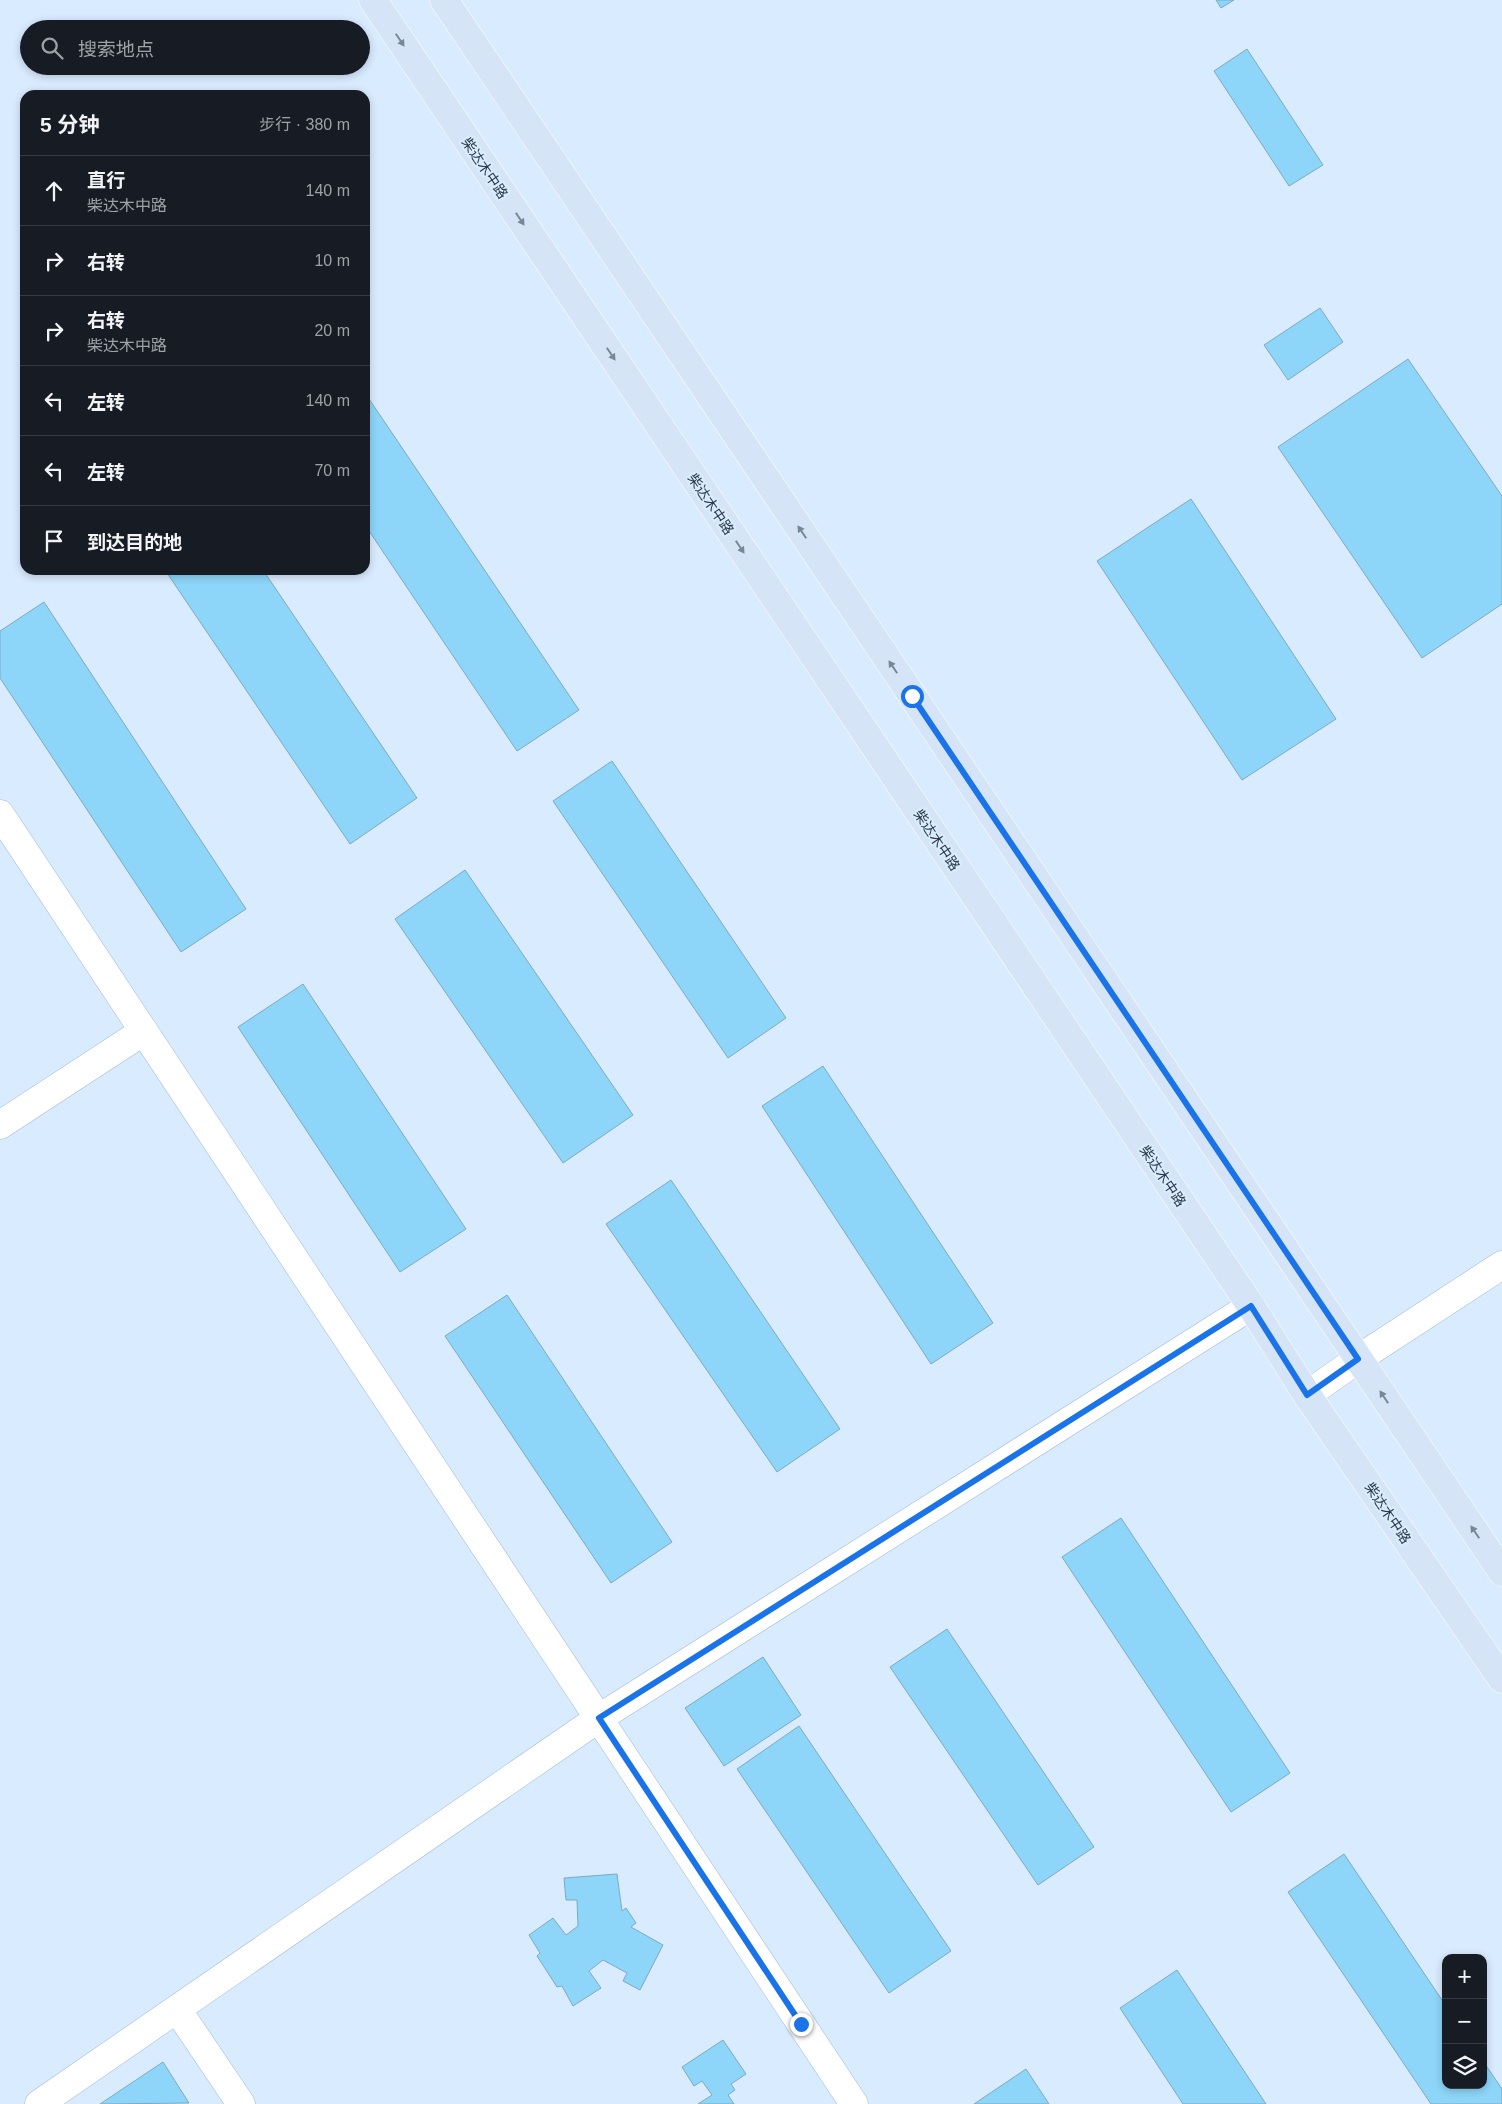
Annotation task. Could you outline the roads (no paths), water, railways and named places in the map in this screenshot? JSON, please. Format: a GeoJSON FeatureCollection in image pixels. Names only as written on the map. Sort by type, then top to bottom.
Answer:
{"type":"FeatureCollection","features":[{"type":"Feature","properties":{"kind":"main road","name":"柴达木中路"},"geometry":{"type":"LineString","coordinates":[[373,0],[1251,1306],[1307,1395],[1502,1680]]}},
{"type":"Feature","properties":{"kind":"main road"},"geometry":{"type":"LineString","coordinates":[[444,0],[1502,1572]]}},
{"type":"Feature","properties":{"kind":"street"},"geometry":{"type":"LineString","coordinates":[[0,814],[854,2104]]}},
{"type":"Feature","properties":{"kind":"street"},"geometry":{"type":"LineString","coordinates":[[0,1125],[144,1031]]}},
{"type":"Feature","properties":{"kind":"street"},"geometry":{"type":"LineString","coordinates":[[1307,1395],[1358,1359],[1502,1265]]}},
{"type":"Feature","properties":{"kind":"street"},"geometry":{"type":"LineString","coordinates":[[39,2104],[599,1718],[1251,1306]]}},
{"type":"Feature","properties":{"kind":"street"},"geometry":{"type":"LineString","coordinates":[[177,2009],[241,2104]]}}]}
